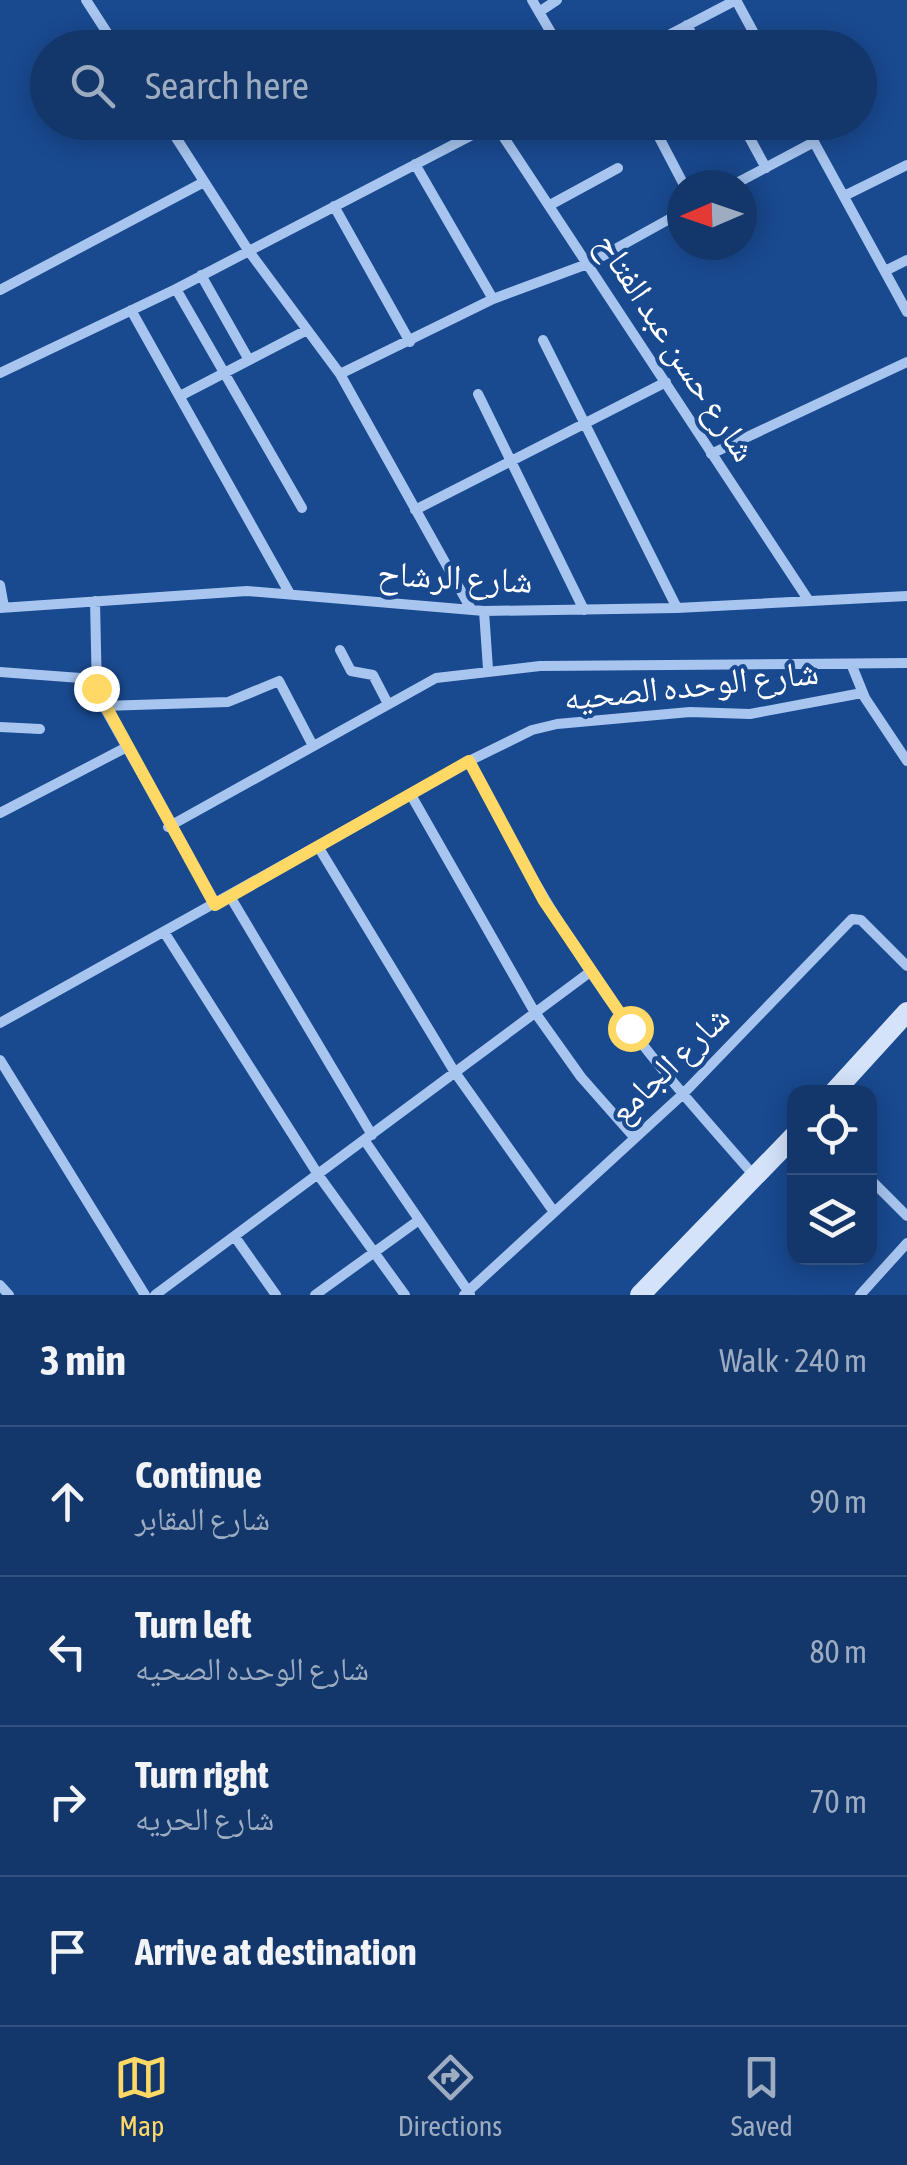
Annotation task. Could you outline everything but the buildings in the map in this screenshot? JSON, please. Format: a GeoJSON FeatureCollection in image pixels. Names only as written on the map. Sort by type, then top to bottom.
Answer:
{"type":"FeatureCollection","features":[{"type":"Feature","properties":{"kind":"street"},"geometry":{"type":"LineString","coordinates":[[86,0],[105,30]]}},
{"type":"Feature","properties":{"kind":"street"},"geometry":{"type":"LineString","coordinates":[[532,0],[549,30]]}},
{"type":"Feature","properties":{"kind":"street"},"geometry":{"type":"LineString","coordinates":[[538,12],[557,0]]}},
{"type":"Feature","properties":{"kind":"street"},"geometry":{"type":"LineString","coordinates":[[678,30],[736,0],[752,30]]}},
{"type":"Feature","properties":{"kind":"street"},"geometry":{"type":"LineString","coordinates":[[687,25],[690,30]]}},
{"type":"Feature","properties":{"kind":"street"},"geometry":{"type":"LineString","coordinates":[[177,140],[248,250],[340,374],[471,609]]}},
{"type":"Feature","properties":{"kind":"street"},"geometry":{"type":"LineString","coordinates":[[0,373],[176,288],[462,140]]}},
{"type":"Feature","properties":{"kind":"street","name":"شارع حسن عبد الفتاح"},"geometry":{"type":"LineString","coordinates":[[507,140],[810,601]]}},
{"type":"Feature","properties":{"kind":"street"},"geometry":{"type":"LineString","coordinates":[[660,140],[676,170]]}},
{"type":"Feature","properties":{"kind":"street"},"geometry":{"type":"LineString","coordinates":[[750,140],[766,168]]}},
{"type":"Feature","properties":{"kind":"street"},"geometry":{"type":"LineString","coordinates":[[757,173],[814,142],[907,312]]}},
{"type":"Feature","properties":{"kind":"street"},"geometry":{"type":"LineString","coordinates":[[415,164],[493,299]]}},
{"type":"Feature","properties":{"kind":"street"},"geometry":{"type":"LineString","coordinates":[[844,196],[907,165]]}},
{"type":"Feature","properties":{"kind":"street"},"geometry":{"type":"LineString","coordinates":[[550,205],[618,168]]}},
{"type":"Feature","properties":{"kind":"street"},"geometry":{"type":"LineString","coordinates":[[0,290],[204,182]]}},
{"type":"Feature","properties":{"kind":"street"},"geometry":{"type":"LineString","coordinates":[[334,206],[410,342]]}},
{"type":"Feature","properties":{"kind":"street"},"geometry":{"type":"LineString","coordinates":[[340,374],[493,299],[590,262],[667,220]]}},
{"type":"Feature","properties":{"kind":"street"},"geometry":{"type":"LineString","coordinates":[[885,271],[907,260]]}},
{"type":"Feature","properties":{"kind":"street"},"geometry":{"type":"LineString","coordinates":[[201,275],[249,360]]}},
{"type":"Feature","properties":{"kind":"street"},"geometry":{"type":"LineString","coordinates":[[176,288],[302,508]]}},
{"type":"Feature","properties":{"kind":"street"},"geometry":{"type":"LineString","coordinates":[[131,310],[290,594]]}},
{"type":"Feature","properties":{"kind":"street"},"geometry":{"type":"LineString","coordinates":[[180,396],[307,330]]}},
{"type":"Feature","properties":{"kind":"street"},"geometry":{"type":"LineString","coordinates":[[544,340],[677,608]]}},
{"type":"Feature","properties":{"kind":"street"},"geometry":{"type":"LineString","coordinates":[[711,454],[907,362]]}},
{"type":"Feature","properties":{"kind":"street"},"geometry":{"type":"LineString","coordinates":[[414,510],[666,382]]}},
{"type":"Feature","properties":{"kind":"street"},"geometry":{"type":"LineString","coordinates":[[478,394],[584,610]]}},
{"type":"Feature","properties":{"kind":"street"},"geometry":{"type":"LineString","coordinates":[[0,585],[2,608]]}},
{"type":"Feature","properties":{"kind":"street","name":"شارع الرشاح"},"geometry":{"type":"LineString","coordinates":[[2,608],[247,591],[484,611],[677,608],[907,596]]}},
{"type":"Feature","properties":{"kind":"street"},"geometry":{"type":"LineString","coordinates":[[95,601],[94,679],[104,706],[168,827],[215,905]]}},
{"type":"Feature","properties":{"kind":"street"},"geometry":{"type":"LineString","coordinates":[[484,611],[488,669]]}},
{"type":"Feature","properties":{"kind":"street"},"geometry":{"type":"LineString","coordinates":[[340,650],[351,671],[373,675],[387,702]]}},
{"type":"Feature","properties":{"kind":"street"},"geometry":{"type":"LineString","coordinates":[[168,827],[436,678],[488,669],[907,663]]}},
{"type":"Feature","properties":{"kind":"street"},"geometry":{"type":"LineString","coordinates":[[852,666],[862,694],[907,761]]}},
{"type":"Feature","properties":{"kind":"street"},"geometry":{"type":"LineString","coordinates":[[0,672],[94,679]]}},
{"type":"Feature","properties":{"kind":"street"},"geometry":{"type":"LineString","coordinates":[[104,706],[228,702],[279,681],[312,744]]}},
{"type":"Feature","properties":{"kind":"street","name":"شارع الوحده الصحيه"},"geometry":{"type":"LineString","coordinates":[[0,1023],[231,898],[469,761],[532,730],[557,724],[690,712],[750,714],[862,694]]}},
{"type":"Feature","properties":{"kind":"street"},"geometry":{"type":"LineString","coordinates":[[0,727],[40,729]]}},
{"type":"Feature","properties":{"kind":"street"},"geometry":{"type":"LineString","coordinates":[[0,813],[125,748]]}},
{"type":"Feature","properties":{"kind":"street"},"geometry":{"type":"LineString","coordinates":[[469,761],[544,901],[590,972],[683,1094],[757,1178]]}},
{"type":"Feature","properties":{"kind":"street"},"geometry":{"type":"LineString","coordinates":[[411,794],[534,1011],[581,1077],[634,1136]]}},
{"type":"Feature","properties":{"kind":"street"},"geometry":{"type":"LineString","coordinates":[[319,848],[454,1070],[554,1212]]}},
{"type":"Feature","properties":{"kind":"street"},"geometry":{"type":"LineString","coordinates":[[231,898],[368,1138],[468,1294]]}},
{"type":"Feature","properties":{"kind":"street","name":"شارع الجامع"},"geometry":{"type":"LineString","coordinates":[[468,1294],[683,1094],[852,920],[861,920],[907,966]]}},
{"type":"Feature","properties":{"kind":"street"},"geometry":{"type":"LineString","coordinates":[[166,934],[319,1176],[405,1295]]}},
{"type":"Feature","properties":{"kind":"street"},"geometry":{"type":"LineString","coordinates":[[155,1295],[590,972]]}},
{"type":"Feature","properties":{"kind":"street"},"geometry":{"type":"LineString","coordinates":[[840,1085],[907,1012]]}},
{"type":"Feature","properties":{"kind":"street"},"geometry":{"type":"LineString","coordinates":[[0,1060],[144,1295]]}},
{"type":"Feature","properties":{"kind":"street"},"geometry":{"type":"LineString","coordinates":[[640,1295],[787,1144]]}},
{"type":"Feature","properties":{"kind":"street"},"geometry":{"type":"LineString","coordinates":[[877,1186],[907,1216]]}},
{"type":"Feature","properties":{"kind":"street"},"geometry":{"type":"LineString","coordinates":[[315,1295],[419,1220]]}},
{"type":"Feature","properties":{"kind":"street"},"geometry":{"type":"LineString","coordinates":[[235,1237],[276,1295]]}},
{"type":"Feature","properties":{"kind":"street"},"geometry":{"type":"LineString","coordinates":[[860,1295],[907,1242]]}},
{"type":"Feature","properties":{"kind":"street"},"geometry":{"type":"LineString","coordinates":[[0,1284],[9,1295]]}},
{"type":"Feature","properties":{"kind":"route"},"geometry":{"type":"LineString","coordinates":[[96,688],[168,827],[215,905],[469,761],[544,901],[630,1028]]}}]}
